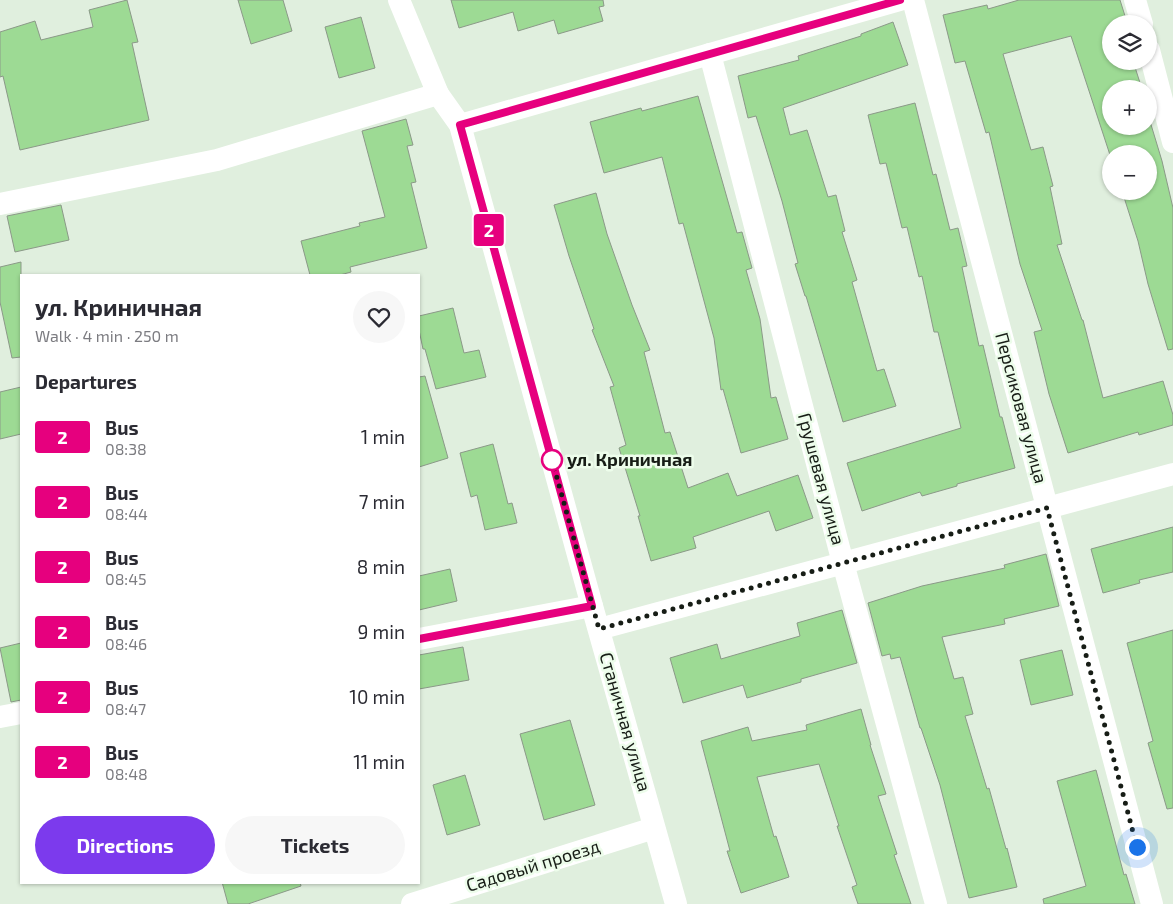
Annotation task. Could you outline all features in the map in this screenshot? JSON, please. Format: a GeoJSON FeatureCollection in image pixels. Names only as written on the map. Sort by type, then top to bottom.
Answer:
{"type":"FeatureCollection","features":[{"type":"Feature","properties":{"kind":"street","name":"Станичная улица"},"geometry":{"type":"LineString","coordinates":[[399,0],[438,94],[460,125],[676,904]]}},
{"type":"Feature","properties":{"kind":"street"},"geometry":{"type":"LineString","coordinates":[[460,125],[900,0]]}},
{"type":"Feature","properties":{"kind":"street","name":"Персиковая улица"},"geometry":{"type":"LineString","coordinates":[[913,0],[1152,904]]}},
{"type":"Feature","properties":{"kind":"street"},"geometry":{"type":"LineString","coordinates":[[1135,0],[1139,15]]}},
{"type":"Feature","properties":{"kind":"street","name":"Грушевая улица"},"geometry":{"type":"LineString","coordinates":[[710,54],[843,563],[936,904]]}},
{"type":"Feature","properties":{"kind":"street"},"geometry":{"type":"LineString","coordinates":[[1154,70],[1173,142]]}},
{"type":"Feature","properties":{"kind":"street"},"geometry":{"type":"LineString","coordinates":[[0,204],[217,160],[438,94]]}},
{"type":"Feature","properties":{"kind":"street"},"geometry":{"type":"LineString","coordinates":[[599,629],[1173,474]]}},
{"type":"Feature","properties":{"kind":"street"},"geometry":{"type":"LineString","coordinates":[[420,639],[592,606]]}},
{"type":"Feature","properties":{"kind":"street"},"geometry":{"type":"LineString","coordinates":[[0,717],[20,713]]}},
{"type":"Feature","properties":{"kind":"street","name":"Садовый проезд"},"geometry":{"type":"LineString","coordinates":[[412,904],[654,828]]}},
{"type":"Feature","properties":{"kind":"building"},"geometry":{"type":"Polygon","coordinates":[[[127,0],[138,42],[132,43],[149,120],[20,150],[3,76],[0,77],[0,32],[35,21],[41,40],[93,27],[89,10],[127,0]]]}},
{"type":"Feature","properties":{"kind":"building"},"geometry":{"type":"Polygon","coordinates":[[[238,0],[283,0],[292,31],[251,44],[238,0]]]}},
{"type":"Feature","properties":{"kind":"building"},"geometry":{"type":"Polygon","coordinates":[[[451,0],[603,0],[604,6],[599,7],[603,21],[558,34],[554,20],[518,31],[513,12],[459,28],[451,0]]]}},
{"type":"Feature","properties":{"kind":"building"},"geometry":{"type":"Polygon","coordinates":[[[1019,0],[1120,0],[1125,15],[1102,15],[1102,70],[1136,70],[1139,80],[1102,80],[1102,131],[1071,36],[1003,54],[1031,150],[1043,147],[1053,186],[1050,187],[1062,244],[1057,245],[1083,320],[1103,398],[1163,381],[1173,415],[1173,425],[1139,435],[1138,432],[1068,453],[1049,394],[1034,332],[1042,330],[1020,264],[989,132],[986,133],[965,61],[955,63],[943,15],[987,5],[988,9],[1019,0]]]}},
{"type":"Feature","properties":{"kind":"building"},"geometry":{"type":"Polygon","coordinates":[[[361,17],[375,68],[339,78],[325,27],[361,17]]]}},
{"type":"Feature","properties":{"kind":"building"},"geometry":{"type":"Polygon","coordinates":[[[893,22],[908,65],[783,108],[790,135],[807,130],[828,197],[836,195],[845,231],[842,232],[857,280],[852,282],[877,371],[884,369],[896,406],[843,422],[795,264],[798,263],[782,201],[756,116],[748,118],[738,76],[799,60],[798,56],[861,36],[861,34],[893,22]]]}},
{"type":"Feature","properties":{"kind":"building"},"geometry":{"type":"Polygon","coordinates":[[[698,96],[737,233],[742,232],[752,268],[746,270],[760,319],[771,398],[776,397],[788,439],[741,453],[723,389],[721,390],[714,338],[683,223],[679,224],[662,157],[604,173],[590,122],[641,108],[642,111],[698,96]]]}},
{"type":"Feature","properties":{"kind":"building"},"geometry":{"type":"Polygon","coordinates":[[[915,103],[933,175],[936,174],[950,230],[958,228],[967,266],[962,267],[979,346],[983,345],[1000,417],[1002,417],[1015,468],[922,496],[920,492],[862,511],[847,463],[961,428],[938,332],[934,332],[922,276],[919,277],[907,227],[902,228],[886,163],[880,164],[868,115],[915,103]]]}},
{"type":"Feature","properties":{"kind":"building"},"geometry":{"type":"Polygon","coordinates":[[[406,119],[413,145],[407,146],[416,182],[411,183],[427,248],[350,267],[351,272],[344,274],[310,274],[301,241],[360,226],[359,223],[385,217],[362,131],[406,119]]]}},
{"type":"Feature","properties":{"kind":"building"},"geometry":{"type":"Polygon","coordinates":[[[1103,135],[1154,135],[1162,161],[1173,208],[1173,349],[1168,350],[1125,200],[1157,200],[1157,145],[1107,145],[1103,135]]]}},
{"type":"Feature","properties":{"kind":"building"},"geometry":{"type":"Polygon","coordinates":[[[596,193],[607,234],[650,350],[644,352],[665,433],[670,432],[688,488],[728,473],[737,496],[798,475],[813,518],[776,531],[769,511],[693,537],[696,548],[651,561],[638,516],[640,516],[619,448],[626,445],[610,387],[614,386],[592,330],[594,329],[554,205],[596,193]]]}},
{"type":"Feature","properties":{"kind":"building"},"geometry":{"type":"Polygon","coordinates":[[[61,205],[69,240],[15,252],[7,216],[61,205]]]}},
{"type":"Feature","properties":{"kind":"building"},"geometry":{"type":"Polygon","coordinates":[[[21,262],[20,357],[12,358],[0,302],[0,267],[21,262]]]}},
{"type":"Feature","properties":{"kind":"building"},"geometry":{"type":"Polygon","coordinates":[[[453,308],[464,353],[479,350],[486,377],[436,389],[425,349],[423,349],[420,335],[420,316],[453,308]]]}},
{"type":"Feature","properties":{"kind":"building"},"geometry":{"type":"Polygon","coordinates":[[[425,376],[448,458],[420,467],[420,377],[425,376]]]}},
{"type":"Feature","properties":{"kind":"building"},"geometry":{"type":"Polygon","coordinates":[[[20,387],[20,434],[0,439],[0,392],[20,387]]]}},
{"type":"Feature","properties":{"kind":"building"},"geometry":{"type":"Polygon","coordinates":[[[493,444],[508,504],[512,503],[517,523],[485,530],[477,495],[471,497],[460,453],[493,444]]]}},
{"type":"Feature","properties":{"kind":"building"},"geometry":{"type":"Polygon","coordinates":[[[1173,527],[1173,572],[1139,580],[1140,583],[1103,593],[1091,549],[1173,527]]]}},
{"type":"Feature","properties":{"kind":"building"},"geometry":{"type":"Polygon","coordinates":[[[1046,554],[1059,606],[1004,619],[1005,624],[942,637],[954,679],[963,677],[973,714],[965,716],[987,789],[989,788],[1017,887],[969,898],[940,785],[920,728],[900,657],[891,659],[890,654],[882,656],[868,603],[922,586],[1005,568],[1004,565],[1046,554]]]}},
{"type":"Feature","properties":{"kind":"building"},"geometry":{"type":"Polygon","coordinates":[[[450,569],[457,601],[420,610],[420,576],[450,569]]]}},
{"type":"Feature","properties":{"kind":"building"},"geometry":{"type":"Polygon","coordinates":[[[842,610],[857,663],[801,679],[801,682],[747,698],[743,685],[683,703],[670,658],[717,644],[721,659],[800,636],[797,623],[842,610]]]}},
{"type":"Feature","properties":{"kind":"building"},"geometry":{"type":"Polygon","coordinates":[[[1173,630],[1173,808],[1167,809],[1148,743],[1153,741],[1127,643],[1173,630]]]}},
{"type":"Feature","properties":{"kind":"building"},"geometry":{"type":"Polygon","coordinates":[[[20,643],[20,700],[11,702],[0,648],[20,643]]]}},
{"type":"Feature","properties":{"kind":"building"},"geometry":{"type":"Polygon","coordinates":[[[463,647],[469,680],[420,689],[420,655],[463,647]]]}},
{"type":"Feature","properties":{"kind":"building"},"geometry":{"type":"Polygon","coordinates":[[[1062,650],[1073,695],[1031,705],[1020,660],[1062,650]]]}},
{"type":"Feature","properties":{"kind":"building"},"geometry":{"type":"Polygon","coordinates":[[[861,709],[870,745],[886,794],[878,796],[897,854],[894,855],[911,904],[858,904],[852,887],[857,885],[819,764],[757,777],[774,837],[776,836],[789,877],[741,893],[727,851],[730,851],[701,741],[748,727],[752,741],[807,730],[806,725],[861,709]]]}},
{"type":"Feature","properties":{"kind":"building"},"geometry":{"type":"Polygon","coordinates":[[[570,720],[595,805],[544,820],[520,734],[570,720]]]}},
{"type":"Feature","properties":{"kind":"building"},"geometry":{"type":"Polygon","coordinates":[[[1096,770],[1124,875],[1126,874],[1135,904],[1044,904],[1043,899],[1086,886],[1057,781],[1096,770]]]}},
{"type":"Feature","properties":{"kind":"building"},"geometry":{"type":"Polygon","coordinates":[[[465,775],[480,825],[447,835],[433,785],[465,775]]]}},
{"type":"Feature","properties":{"kind":"building"},"geometry":{"type":"Polygon","coordinates":[[[223,884],[300,884],[301,886],[248,904],[228,904],[223,884]]]}},
{"type":"Feature","properties":{"kind":"bus line","name":"2"},"geometry":{"type":"LineString","coordinates":[[420,639],[592,606],[460,125],[900,0]]}},
{"type":"Feature","properties":{"kind":"place","name":"ул. Криничная"},"geometry":{"type":"Point","coordinates":[552,460]}},
{"type":"Feature","properties":{"kind":"route"},"geometry":{"type":"LineString","coordinates":[[552,460],[599,629],[1047,508],[1137,847]]}}]}
